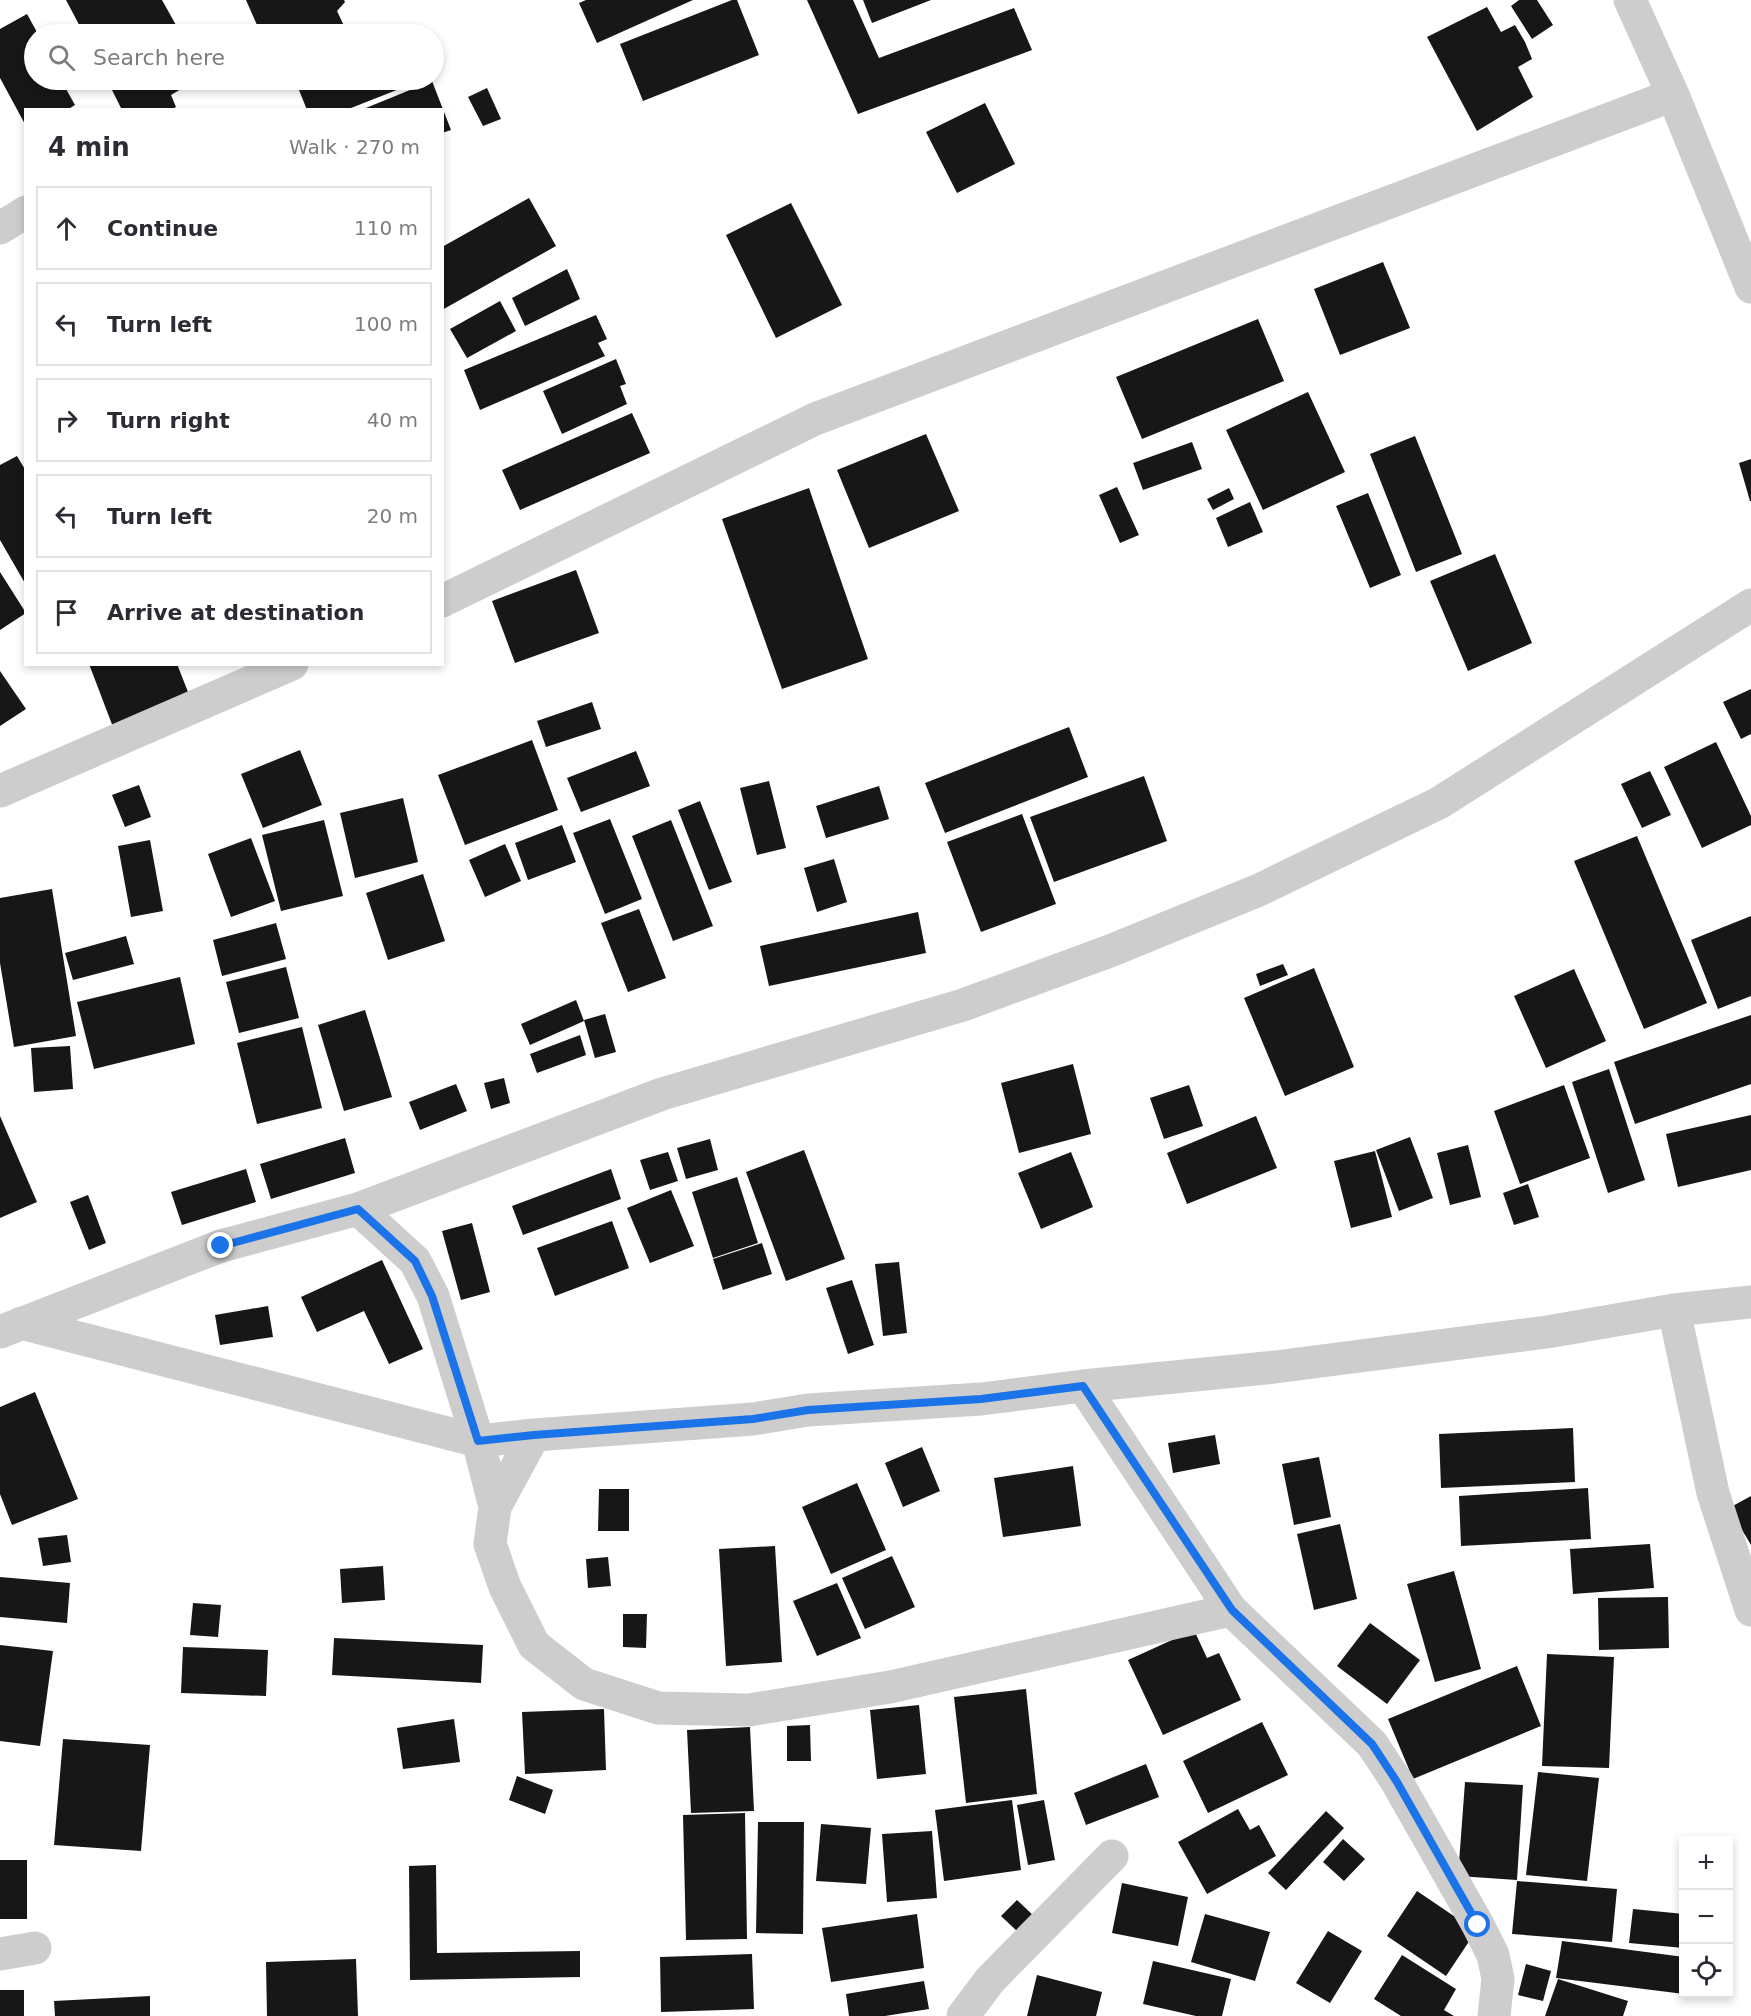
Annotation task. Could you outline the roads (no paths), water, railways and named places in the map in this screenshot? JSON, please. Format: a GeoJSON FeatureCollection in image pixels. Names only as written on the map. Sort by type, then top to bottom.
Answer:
{"type":"FeatureCollection","features":[{"type":"Feature","properties":{"kind":"street"},"geometry":{"type":"LineString","coordinates":[[1630,0],[1673,95],[1751,287]]}},
{"type":"Feature","properties":{"kind":"street"},"geometry":{"type":"LineString","coordinates":[[444,600],[815,419],[1673,95]]}},
{"type":"Feature","properties":{"kind":"street"},"geometry":{"type":"LineString","coordinates":[[0,228],[24,213]]}},
{"type":"Feature","properties":{"kind":"street"},"geometry":{"type":"LineString","coordinates":[[10,1327],[221,1246],[358,1209],[662,1094],[963,1005],[1110,951],[1259,890],[1439,803],[1751,605]]}},
{"type":"Feature","properties":{"kind":"street"},"geometry":{"type":"LineString","coordinates":[[0,791],[287,666]]}},
{"type":"Feature","properties":{"kind":"street"},"geometry":{"type":"LineString","coordinates":[[358,1209],[415,1261],[432,1296],[478,1441],[495,1507]]}},
{"type":"Feature","properties":{"kind":"street"},"geometry":{"type":"LineString","coordinates":[[10,1327],[478,1441],[753,1419],[808,1410],[981,1399],[1083,1386],[1275,1367],[1547,1332],[1674,1310],[1751,1302]]}},
{"type":"Feature","properties":{"kind":"street"},"geometry":{"type":"LineString","coordinates":[[1674,1310],[1713,1493],[1751,1610]]}},
{"type":"Feature","properties":{"kind":"street"},"geometry":{"type":"LineString","coordinates":[[1083,1386],[1232,1610],[1372,1744],[1408,1802],[1493,1955],[1498,1979],[1494,2016]]}},
{"type":"Feature","properties":{"kind":"street"},"geometry":{"type":"LineString","coordinates":[[534,1435],[495,1507],[490,1544],[505,1587],[534,1645],[584,1684],[658,1708],[749,1710],[890,1688],[1232,1610]]}},
{"type":"Feature","properties":{"kind":"street"},"geometry":{"type":"LineString","coordinates":[[963,2016],[990,1980],[1112,1856]]}},
{"type":"Feature","properties":{"kind":"street"},"geometry":{"type":"LineString","coordinates":[[0,1954],[35,1948]]}}]}
